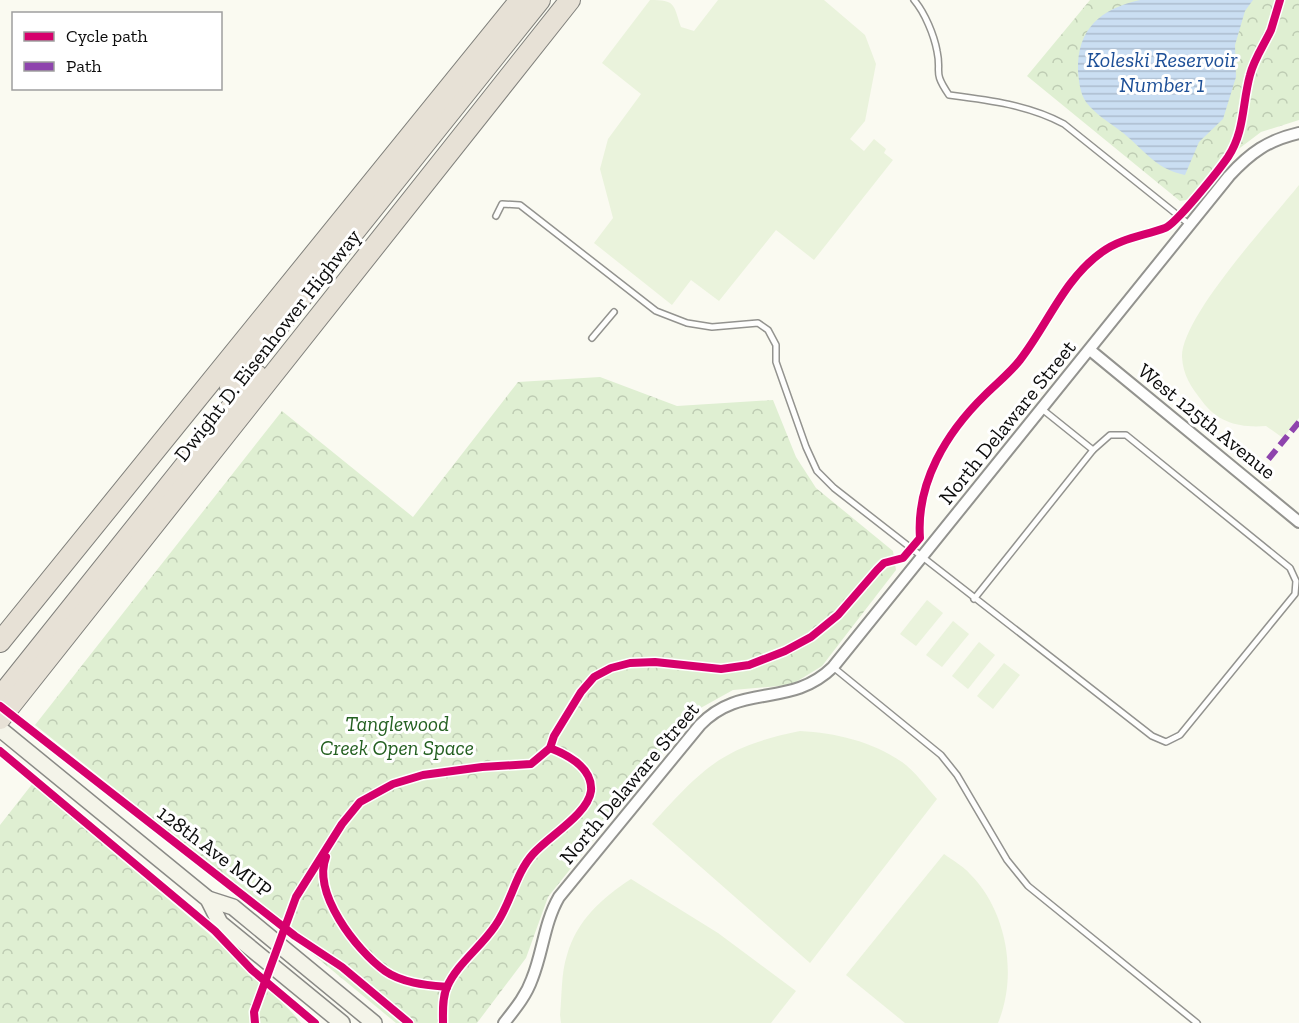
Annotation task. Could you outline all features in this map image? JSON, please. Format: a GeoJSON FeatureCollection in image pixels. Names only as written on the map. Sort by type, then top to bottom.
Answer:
{"type":"FeatureCollection","features":[{"type":"Feature","properties":{"kind":"highway","name":"Dwight D. Eisenhower Highway"},"geometry":{"type":"LineString","coordinates":[[0,642],[520,0]]}},
{"type":"Feature","properties":{"kind":"highway"},"geometry":{"type":"LineString","coordinates":[[0,675],[540,0]]}},
{"type":"Feature","properties":{"kind":"highway"},"geometry":{"type":"LineString","coordinates":[[0,697],[557,0]]}},
{"type":"Feature","properties":{"kind":"highway","name":"Dwight D. Eisenhower Highway"},"geometry":{"type":"LineString","coordinates":[[0,719],[570,0]]}},
{"type":"Feature","properties":{"kind":"main road"},"geometry":{"type":"LineString","coordinates":[[0,729],[208,899],[233,907],[374,1023]]}},
{"type":"Feature","properties":{"kind":"main road"},"geometry":{"type":"LineString","coordinates":[[208,899],[220,923],[342,1023]]}},
{"type":"Feature","properties":{"kind":"street","name":"North Delaware Street"},"geometry":{"type":"LineString","coordinates":[[504,1023],[524,997],[532,979],[550,914],[559,897],[699,725],[725,705],[742,699],[803,689],[833,667],[1248,156],[1263,145],[1299,133]]}},
{"type":"Feature","properties":{"kind":"street","name":"West 125th Avenue"},"geometry":{"type":"LineString","coordinates":[[1090,350],[1299,522]]}},
{"type":"Feature","properties":{"kind":"lane"},"geometry":{"type":"LineString","coordinates":[[914,0],[921,8],[938,53],[937,77],[948,95],[990,100],[1047,114],[1064,124],[1190,225]]}},
{"type":"Feature","properties":{"kind":"lane"},"geometry":{"type":"LineString","coordinates":[[496,216],[501,204],[520,205],[656,311],[687,323],[712,327],[758,323],[768,330],[776,345],[776,362],[806,447],[818,471],[834,488],[974,599],[1074,673],[1152,736],[1166,742],[1180,735],[1295,594],[1296,581],[1290,568],[1125,435],[1110,435],[1093,450],[974,599]]}},
{"type":"Feature","properties":{"kind":"lane"},"geometry":{"type":"LineString","coordinates":[[592,338],[614,312]]}},
{"type":"Feature","properties":{"kind":"lane"},"geometry":{"type":"LineString","coordinates":[[1042,409],[1093,450]]}},
{"type":"Feature","properties":{"kind":"lane"},"geometry":{"type":"LineString","coordinates":[[833,667],[940,755],[957,775],[1006,860],[1028,886],[1197,1023]]}},
{"type":"Feature","properties":{"kind":"green space"},"geometry":{"type":"Polygon","coordinates":[[[650,0],[669,2],[675,8],[681,27],[694,31],[718,0],[824,0],[865,35],[876,64],[865,121],[850,139],[864,151],[874,139],[886,149],[884,153],[893,160],[814,260],[776,230],[719,301],[691,280],[672,305],[594,243],[613,218],[600,169],[608,139],[641,94],[602,63],[650,0]]]}},
{"type":"Feature","properties":{"kind":"green space"},"geometry":{"type":"Polygon","coordinates":[[[1090,0],[1299,0],[1299,120],[1261,132],[1220,163],[1191,199],[1180,201],[1027,76],[1090,0]]]}},
{"type":"Feature","properties":{"kind":"green space"},"geometry":{"type":"Polygon","coordinates":[[[1299,185],[1299,418],[1283,438],[1266,426],[1239,425],[1215,414],[1191,386],[1184,370],[1182,357],[1186,340],[1196,318],[1211,294],[1299,185]]]}},
{"type":"Feature","properties":{"kind":"green space","name":"Tanglewood Creek Open Space"},"geometry":{"type":"Polygon","coordinates":[[[600,377],[677,406],[773,400],[796,457],[816,488],[893,551],[896,570],[822,666],[791,685],[733,690],[697,710],[548,897],[526,958],[477,1023],[396,1023],[298,942],[245,892],[35,725],[282,411],[413,517],[518,382],[600,377]]]}},
{"type":"Feature","properties":{"kind":"green space"},"geometry":{"type":"Polygon","coordinates":[[[927,600],[943,613],[916,646],[900,634],[927,600]]]}},
{"type":"Feature","properties":{"kind":"green space"},"geometry":{"type":"Polygon","coordinates":[[[953,621],[969,634],[942,667],[926,655],[953,621]]]}},
{"type":"Feature","properties":{"kind":"green space"},"geometry":{"type":"Polygon","coordinates":[[[979,642],[995,655],[968,689],[952,676],[979,642]]]}},
{"type":"Feature","properties":{"kind":"green space"},"geometry":{"type":"Polygon","coordinates":[[[1004,663],[1020,675],[993,709],[977,696],[1004,663]]]}},
{"type":"Feature","properties":{"kind":"green space"},"geometry":{"type":"Polygon","coordinates":[[[800,731],[840,736],[866,743],[907,766],[937,799],[810,963],[652,824],[686,788],[716,762],[751,744],[800,731]]]}},
{"type":"Feature","properties":{"kind":"green space"},"geometry":{"type":"Polygon","coordinates":[[[33,783],[223,946],[301,1023],[0,1023],[0,825],[33,783]]]}},
{"type":"Feature","properties":{"kind":"green space"},"geometry":{"type":"Polygon","coordinates":[[[944,854],[967,871],[983,889],[1000,925],[1008,965],[1004,1004],[998,1023],[905,1023],[846,975],[944,854]]]}},
{"type":"Feature","properties":{"kind":"green space"},"geometry":{"type":"Polygon","coordinates":[[[631,879],[718,933],[796,991],[771,1023],[561,1023],[564,969],[571,942],[592,911],[631,879]]]}},
{"type":"Feature","properties":{"kind":"water","name":"Koleski Reservoir Number 1"},"geometry":{"type":"Polygon","coordinates":[[[1140,0],[1253,0],[1245,11],[1235,45],[1236,77],[1223,119],[1199,142],[1185,175],[1154,161],[1095,112],[1086,102],[1081,91],[1078,71],[1079,56],[1087,32],[1103,15],[1140,0]]]}},
{"type":"Feature","properties":{"kind":"marked path"},"geometry":{"type":"LineString","coordinates":[[1257,473],[1299,422]]}},
{"type":"Feature","properties":{"kind":"cycle path"},"geometry":{"type":"LineString","coordinates":[[255,1023],[254,1012],[296,897],[342,824],[360,802],[393,784],[423,775],[482,767],[531,764],[550,748],[554,736],[581,692],[594,677],[611,668],[630,663],[655,662],[721,669],[749,665],[785,651],[811,637],[838,615],[884,563],[903,558],[920,538],[923,498],[936,460],[946,442],[971,410],[1020,360],[1077,275],[1109,247],[1124,240],[1165,228],[1197,196],[1228,157],[1240,127],[1252,69],[1271,30],[1280,0]]}},
{"type":"Feature","properties":{"kind":"cycle path","name":"128th Ave MUP"},"geometry":{"type":"LineString","coordinates":[[0,706],[295,936],[342,967],[409,1023]]}},
{"type":"Feature","properties":{"kind":"cycle path"},"geometry":{"type":"LineString","coordinates":[[443,1023],[445,991],[451,979],[489,934],[505,908],[527,862],[540,847],[576,816],[588,800],[591,783],[584,769],[564,754],[550,748]]}},
{"type":"Feature","properties":{"kind":"cycle path"},"geometry":{"type":"LineString","coordinates":[[0,751],[215,931],[252,970],[315,1023]]}},
{"type":"Feature","properties":{"kind":"cycle path"},"geometry":{"type":"LineString","coordinates":[[326,857],[323,871],[325,887],[331,903],[339,920],[374,962],[399,978],[415,983],[447,987]]}}]}
